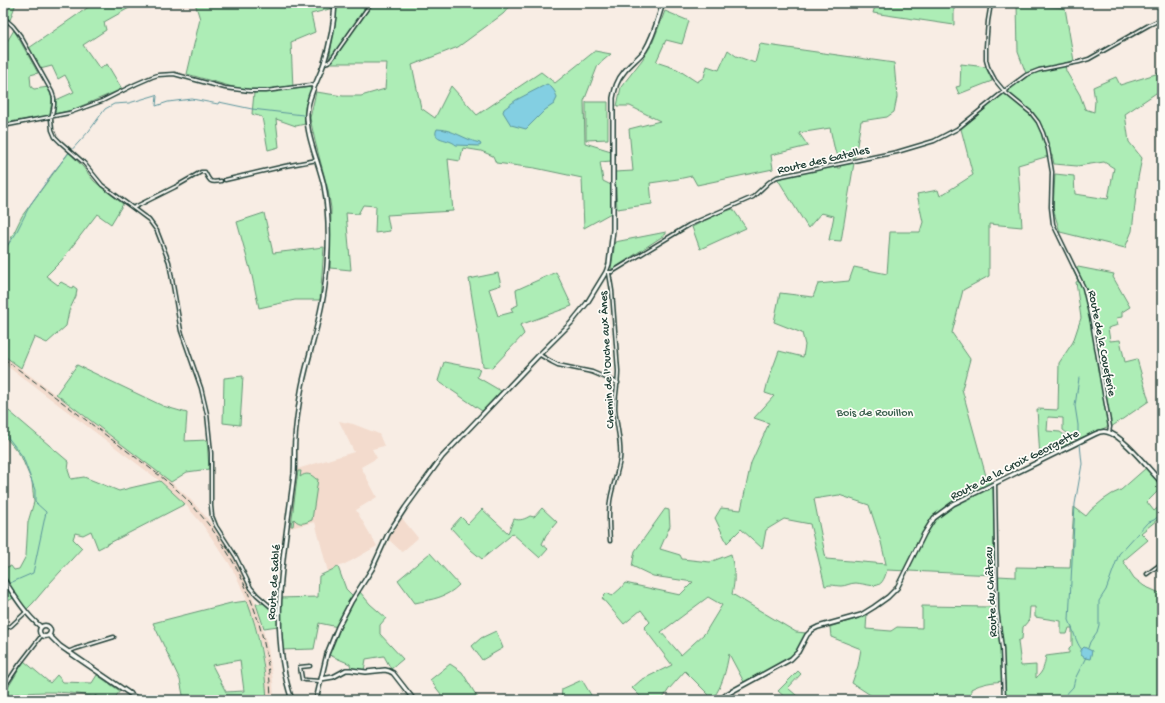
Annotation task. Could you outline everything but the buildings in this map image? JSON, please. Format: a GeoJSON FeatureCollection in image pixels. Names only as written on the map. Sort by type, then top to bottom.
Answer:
{"type":"FeatureCollection","features":[{"type":"Feature","properties":{"kind":"street","name":"Route de Sablé"},"geometry":{"type":"LineString","coordinates":[[292,700],[282,661],[279,614],[294,465],[295,431],[304,380],[322,304],[326,279],[328,233],[324,187],[307,120],[308,105],[324,63],[329,43],[335,3]]}},
{"type":"Feature","properties":{"kind":"street"},"geometry":{"type":"LineString","coordinates":[[324,63],[331,60],[371,3]]}},
{"type":"Feature","properties":{"kind":"street"},"geometry":{"type":"LineString","coordinates":[[316,700],[327,654],[338,627],[351,602],[372,569],[388,534],[405,508],[442,457],[557,338],[578,314],[608,273],[613,230],[614,93],[618,81],[624,72],[645,51],[650,42],[663,3]]}},
{"type":"Feature","properties":{"kind":"street","name":"Route de la Coueferie"},"geometry":{"type":"LineString","coordinates":[[991,3],[988,20],[986,60],[992,75],[1004,91],[1031,113],[1038,122],[1048,148],[1052,172],[1051,207],[1053,224],[1084,288],[1092,322],[1110,427],[1109,432]]}},
{"type":"Feature","properties":{"kind":"street"},"geometry":{"type":"LineString","coordinates":[[3,17],[17,30],[50,88],[54,102],[51,118],[52,130],[55,137],[84,163],[102,185],[149,220],[155,227],[169,262],[181,331],[205,400],[211,441],[212,516],[214,522],[233,552],[251,588],[279,614]]}},
{"type":"Feature","properties":{"kind":"street","name":"Route des Gatelles"},"geometry":{"type":"LineString","coordinates":[[608,273],[689,225],[753,197],[769,182],[777,177],[897,152],[934,141],[957,128],[1004,91],[1030,73],[1089,59],[1162,19]]}},
{"type":"Feature","properties":{"kind":"street"},"geometry":{"type":"LineString","coordinates":[[3,126],[51,118],[69,113],[110,97],[152,77],[163,74],[174,74],[225,88],[250,91],[266,91],[311,85],[315,86]]}},
{"type":"Feature","properties":{"kind":"street"},"geometry":{"type":"LineString","coordinates":[[225,180],[317,160]]}},
{"type":"Feature","properties":{"kind":"street"},"geometry":{"type":"LineString","coordinates":[[133,208],[201,172],[205,172],[212,182],[221,181]]}},
{"type":"Feature","properties":{"kind":"street","name":"Chemin de l'Ouche aux Ânes"},"geometry":{"type":"LineString","coordinates":[[608,273],[613,306],[618,383],[615,406],[621,449],[620,460],[610,500],[610,541]]}},
{"type":"Feature","properties":{"kind":"street"},"geometry":{"type":"LineString","coordinates":[[539,355],[558,365],[592,372],[618,383]]}},
{"type":"Feature","properties":{"kind":"street"},"geometry":{"type":"LineString","coordinates":[[1109,432],[1130,447],[1162,482]]}},
{"type":"Feature","properties":{"kind":"street","name":"Route de la Croix Georgette"},"geometry":{"type":"LineString","coordinates":[[720,700],[727,694],[791,659],[798,652],[807,635],[812,630],[861,615],[888,597],[896,588],[934,518],[953,504],[1095,434],[1109,432]]}},
{"type":"Feature","properties":{"kind":"street","name":"Route du Château"},"geometry":{"type":"LineString","coordinates":[[995,483],[997,610],[1002,648],[1004,700]]}},
{"type":"Feature","properties":{"kind":"street"},"geometry":{"type":"LineString","coordinates":[[1147,574],[1162,563]]}},
{"type":"Feature","properties":{"kind":"street"},"geometry":{"type":"LineString","coordinates":[[3,578],[27,612],[41,627]]}},
{"type":"Feature","properties":{"kind":"street"},"geometry":{"type":"LineString","coordinates":[[3,629],[10,626],[27,612]]}},
{"type":"Feature","properties":{"kind":"street"},"geometry":{"type":"LineString","coordinates":[[41,627],[45,625],[49,627],[51,630],[49,635]]}},
{"type":"Feature","properties":{"kind":"street"},"geometry":{"type":"LineString","coordinates":[[41,627],[40,630],[42,636]]}},
{"type":"Feature","properties":{"kind":"street"},"geometry":{"type":"LineString","coordinates":[[42,636],[46,637],[49,635]]}},
{"type":"Feature","properties":{"kind":"street"},"geometry":{"type":"LineString","coordinates":[[49,635],[68,652],[139,700]]}},
{"type":"Feature","properties":{"kind":"street"},"geometry":{"type":"LineString","coordinates":[[10,700],[3,693],[19,664],[42,636]]}},
{"type":"Feature","properties":{"kind":"street"},"geometry":{"type":"LineString","coordinates":[[68,652],[114,637]]}},
{"type":"Feature","properties":{"kind":"street"},"geometry":{"type":"LineString","coordinates":[[310,666],[300,667],[302,679],[320,680],[333,677],[346,670],[366,672],[381,670],[389,671],[393,673],[414,700]]}},
{"type":"Feature","properties":{"kind":"shaded area"},"geometry":{"type":"Polygon","coordinates":[[[3,355],[171,482],[189,498],[208,519],[237,563],[256,604],[268,648],[274,700],[267,700],[263,655],[259,636],[247,601],[229,563],[202,524],[185,504],[160,481],[3,363],[3,355]]]}},
{"type":"Feature","properties":{"kind":"shaded area"},"geometry":{"type":"Polygon","coordinates":[[[339,421],[353,424],[379,434],[384,446],[372,449],[377,458],[361,467],[377,497],[356,510],[377,546],[328,572],[315,522],[290,528],[297,469],[354,452],[339,421]]]}},
{"type":"Feature","properties":{"kind":"shaded area"},"geometry":{"type":"Polygon","coordinates":[[[401,517],[418,538],[402,552],[388,539],[393,528],[401,517]]]}},
{"type":"Feature","properties":{"kind":"green space"},"geometry":{"type":"Polygon","coordinates":[[[3,3],[16,3],[10,20],[3,16],[3,3]]]}},
{"type":"Feature","properties":{"kind":"green space"},"geometry":{"type":"Polygon","coordinates":[[[88,3],[138,3],[104,22],[106,30],[83,45],[100,69],[107,64],[122,89],[72,110],[55,114],[56,100],[74,92],[65,75],[58,79],[52,66],[40,69],[29,48],[90,6],[88,3]]]}},
{"type":"Feature","properties":{"kind":"green space"},"geometry":{"type":"Polygon","coordinates":[[[195,3],[333,3],[333,8],[311,14],[315,32],[291,42],[293,89],[312,87],[305,107],[305,124],[296,126],[276,119],[279,147],[268,150],[262,117],[252,114],[254,93],[187,74],[200,19],[195,3]]]}},
{"type":"Feature","properties":{"kind":"green space"},"geometry":{"type":"Polygon","coordinates":[[[337,3],[513,3],[503,14],[458,47],[412,65],[421,108],[435,118],[451,86],[477,115],[541,72],[555,83],[595,51],[611,54],[598,65],[584,101],[585,143],[611,151],[611,161],[600,162],[603,181],[611,185],[611,213],[584,228],[582,178],[535,168],[496,163],[493,156],[481,151],[463,148],[460,161],[448,159],[453,211],[387,215],[390,231],[375,233],[376,206],[363,205],[358,214],[346,213],[351,270],[330,268],[331,208],[310,118],[316,92],[343,96],[361,96],[385,89],[387,63],[329,63],[337,3]]]}},
{"type":"Feature","properties":{"kind":"green space"},"geometry":{"type":"Polygon","coordinates":[[[876,3],[954,3],[954,25],[873,13],[876,3]]]}},
{"type":"Feature","properties":{"kind":"green space","name":"Bois de Rouillon"},"geometry":{"type":"Polygon","coordinates":[[[1017,4],[1065,8],[1074,61],[1065,63],[1066,71],[1080,95],[1085,109],[1094,112],[1095,101],[1093,87],[1116,77],[1120,85],[1159,73],[1162,78],[1162,89],[1125,114],[1129,142],[1142,158],[1138,178],[1132,231],[1125,248],[1060,232],[1053,209],[1055,174],[1074,176],[1075,194],[1108,199],[1114,168],[1104,162],[1077,166],[1054,164],[1052,155],[1018,165],[1022,227],[989,224],[989,276],[963,290],[952,333],[970,359],[962,389],[986,476],[993,484],[995,575],[887,570],[882,582],[876,586],[852,583],[843,586],[825,586],[810,524],[784,519],[766,530],[762,548],[741,529],[727,543],[715,518],[721,508],[741,510],[751,463],[769,423],[754,418],[774,396],[765,393],[779,351],[803,357],[805,345],[802,333],[774,322],[780,293],[813,297],[818,284],[849,281],[854,267],[887,274],[890,232],[920,232],[923,222],[917,194],[938,190],[940,196],[973,175],[961,129],[1027,76],[1018,52],[1017,4]],[[839,495],[814,499],[826,559],[886,564],[881,542],[869,505],[839,495]]]}},
{"type":"Feature","properties":{"kind":"green space"},"geometry":{"type":"Polygon","coordinates":[[[665,11],[689,21],[682,44],[666,40],[656,62],[677,69],[697,82],[704,77],[707,66],[719,70],[728,50],[736,56],[755,63],[760,44],[894,63],[897,97],[894,112],[887,117],[861,121],[855,157],[841,159],[835,151],[830,128],[799,133],[808,146],[771,155],[773,169],[697,185],[692,176],[650,183],[652,204],[617,209],[615,172],[633,171],[629,129],[660,121],[630,106],[617,106],[621,87],[642,60],[652,44],[665,11]]]}},
{"type":"Feature","properties":{"kind":"green space"},"geometry":{"type":"Polygon","coordinates":[[[14,30],[38,73],[30,75],[31,87],[34,89],[49,87],[52,99],[50,114],[47,116],[3,123],[3,47],[14,30]]]}},
{"type":"Feature","properties":{"kind":"green space"},"geometry":{"type":"Polygon","coordinates":[[[961,64],[986,67],[992,81],[959,94],[956,87],[960,86],[961,64]]]}},
{"type":"Feature","properties":{"kind":"green space"},"geometry":{"type":"Polygon","coordinates":[[[586,102],[608,102],[608,139],[586,140],[586,102]]]}},
{"type":"Feature","properties":{"kind":"green space"},"geometry":{"type":"Polygon","coordinates":[[[69,152],[94,181],[123,204],[111,224],[97,214],[61,261],[46,276],[58,285],[61,282],[72,288],[73,286],[77,289],[76,296],[69,311],[66,326],[47,343],[34,337],[21,368],[3,355],[3,255],[22,216],[69,152]]]}},
{"type":"Feature","properties":{"kind":"green space"},"geometry":{"type":"Polygon","coordinates":[[[854,163],[841,241],[829,240],[834,216],[821,213],[808,228],[777,178],[838,165],[837,168],[840,168],[841,165],[854,163]]]}},
{"type":"Feature","properties":{"kind":"green space"},"geometry":{"type":"Polygon","coordinates":[[[733,209],[746,228],[700,249],[692,227],[720,213],[733,209]]]}},
{"type":"Feature","properties":{"kind":"green space"},"geometry":{"type":"Polygon","coordinates":[[[264,213],[273,253],[324,247],[320,300],[295,300],[259,308],[237,222],[264,213]]]}},
{"type":"Feature","properties":{"kind":"green space"},"geometry":{"type":"Polygon","coordinates":[[[666,232],[666,234],[613,269],[611,268],[615,242],[666,232]]]}},
{"type":"Feature","properties":{"kind":"green space"},"geometry":{"type":"Polygon","coordinates":[[[1078,267],[1114,274],[1113,277],[1130,307],[1122,312],[1122,317],[1116,318],[1118,325],[1108,328],[1110,341],[1120,340],[1125,362],[1137,359],[1149,401],[1111,427],[1107,427],[1076,440],[1063,430],[1063,418],[1048,417],[1047,431],[1060,432],[1073,441],[1040,458],[1037,409],[1058,410],[1059,363],[1073,342],[1081,318],[1076,282],[1078,281],[1072,268],[1078,267]]]}},
{"type":"Feature","properties":{"kind":"green space"},"geometry":{"type":"Polygon","coordinates":[[[556,272],[572,306],[520,325],[524,334],[492,368],[483,366],[469,279],[498,273],[501,285],[489,289],[498,316],[513,312],[511,308],[518,305],[516,290],[556,272]]]}},
{"type":"Feature","properties":{"kind":"green space"},"geometry":{"type":"Polygon","coordinates":[[[444,362],[480,369],[477,377],[501,391],[482,411],[438,381],[444,362]]]}},
{"type":"Feature","properties":{"kind":"green space"},"geometry":{"type":"Polygon","coordinates":[[[77,365],[163,406],[187,413],[185,441],[207,440],[209,469],[187,472],[171,482],[56,394],[77,365]]]}},
{"type":"Feature","properties":{"kind":"green space"},"geometry":{"type":"Polygon","coordinates":[[[243,376],[240,425],[223,423],[224,378],[243,376]]]}},
{"type":"Feature","properties":{"kind":"green space"},"geometry":{"type":"Polygon","coordinates":[[[3,406],[69,462],[68,470],[71,479],[84,477],[119,491],[160,481],[185,504],[98,549],[91,531],[83,535],[75,533],[73,539],[82,548],[26,610],[15,597],[3,604],[3,587],[7,585],[4,579],[3,568],[11,566],[14,570],[19,569],[26,556],[28,522],[34,502],[32,482],[21,456],[3,434],[3,406]]]}},
{"type":"Feature","properties":{"kind":"green space"},"geometry":{"type":"Polygon","coordinates":[[[1146,468],[1162,487],[1147,502],[1154,511],[1162,504],[1162,519],[1157,520],[1141,533],[1148,540],[1123,561],[1134,578],[1144,586],[1162,594],[1162,700],[1134,700],[1127,695],[1123,700],[1006,700],[1005,681],[983,684],[971,689],[971,700],[878,700],[852,683],[858,666],[861,649],[831,637],[829,627],[856,619],[867,613],[866,629],[891,631],[897,627],[922,628],[922,606],[998,606],[998,576],[1016,577],[1016,567],[1070,568],[1074,507],[1086,516],[1103,500],[1121,490],[1146,468]],[[1030,607],[1029,620],[1023,627],[1022,639],[1018,641],[1021,666],[1036,665],[1036,678],[1042,671],[1046,656],[1069,653],[1069,649],[1072,646],[1072,628],[1069,628],[1067,634],[1061,634],[1061,621],[1035,617],[1035,607],[1030,607]]]}},
{"type":"Feature","properties":{"kind":"green space"},"geometry":{"type":"Polygon","coordinates":[[[298,471],[301,471],[300,477],[304,474],[308,474],[318,479],[312,520],[305,523],[298,523],[294,519],[293,526],[291,526],[298,471]]]}},
{"type":"Feature","properties":{"kind":"green space"},"geometry":{"type":"Polygon","coordinates":[[[542,508],[557,522],[546,535],[542,544],[548,549],[540,558],[512,533],[482,559],[471,550],[451,528],[461,517],[468,524],[482,509],[508,533],[514,519],[518,520],[530,516],[534,517],[542,508]]]}},
{"type":"Feature","properties":{"kind":"green space"},"geometry":{"type":"Polygon","coordinates":[[[665,509],[669,510],[670,526],[660,549],[680,555],[682,559],[710,562],[731,554],[734,574],[732,594],[796,632],[806,633],[795,653],[787,660],[744,682],[729,654],[722,682],[714,697],[710,696],[685,671],[669,689],[662,700],[644,700],[632,688],[641,680],[672,665],[644,628],[650,622],[641,610],[624,624],[602,598],[607,593],[612,596],[625,583],[680,595],[693,582],[653,576],[632,566],[635,551],[665,509]],[[708,597],[661,632],[681,655],[705,633],[722,605],[708,597]]]}},
{"type":"Feature","properties":{"kind":"green space"},"geometry":{"type":"Polygon","coordinates":[[[430,553],[459,585],[449,593],[433,599],[415,603],[398,580],[430,553]]]}},
{"type":"Feature","properties":{"kind":"green space"},"geometry":{"type":"Polygon","coordinates":[[[338,567],[346,589],[355,598],[360,592],[370,604],[386,618],[380,625],[380,634],[403,659],[391,669],[384,656],[366,659],[364,671],[351,668],[350,664],[327,654],[338,627],[319,623],[314,649],[281,650],[278,626],[264,628],[256,604],[269,603],[275,609],[277,608],[278,598],[318,597],[319,576],[338,567]]]}},
{"type":"Feature","properties":{"kind":"green space"},"geometry":{"type":"Polygon","coordinates":[[[247,601],[261,650],[267,700],[184,700],[180,680],[153,623],[231,603],[247,601]],[[240,660],[212,665],[226,692],[244,691],[240,660]]]}},
{"type":"Feature","properties":{"kind":"green space"},"geometry":{"type":"Polygon","coordinates":[[[496,631],[503,648],[482,660],[472,646],[481,638],[496,631]]]}},
{"type":"Feature","properties":{"kind":"green space"},"geometry":{"type":"Polygon","coordinates":[[[24,661],[50,683],[57,675],[63,682],[92,683],[97,675],[120,691],[113,700],[55,692],[15,694],[11,698],[6,695],[6,691],[24,661]]]}},
{"type":"Feature","properties":{"kind":"green space"},"geometry":{"type":"Polygon","coordinates":[[[450,664],[462,672],[479,700],[438,700],[441,694],[430,680],[450,664]]]}},
{"type":"Feature","properties":{"kind":"green space"},"geometry":{"type":"Polygon","coordinates":[[[798,671],[801,674],[788,688],[797,696],[794,700],[788,700],[778,691],[798,671]]]}},
{"type":"Feature","properties":{"kind":"green space"},"geometry":{"type":"Polygon","coordinates":[[[582,680],[594,700],[561,700],[562,689],[582,680]]]}},
{"type":"Feature","properties":{"kind":"water"},"geometry":{"type":"Polygon","coordinates":[[[547,84],[554,90],[557,98],[554,104],[545,110],[526,129],[511,125],[503,112],[504,109],[516,100],[547,84]]]}},
{"type":"Feature","properties":{"kind":"water"},"geometry":{"type":"Polygon","coordinates":[[[437,129],[443,129],[454,133],[480,143],[481,145],[456,145],[436,136],[437,129]]]}},
{"type":"Feature","properties":{"kind":"water"},"geometry":{"type":"Polygon","coordinates":[[[1084,647],[1092,651],[1090,659],[1081,655],[1081,650],[1084,647]]]}},
{"type":"Feature","properties":{"kind":"waterway"},"geometry":{"type":"LineString","coordinates":[[3,257],[4,250],[15,235],[30,205],[52,174],[89,131],[105,109],[114,104],[129,103],[156,95],[156,106],[168,102],[192,99],[218,104],[219,102],[252,109],[303,115]]}},
{"type":"Feature","properties":{"kind":"waterway"},"geometry":{"type":"LineString","coordinates":[[1078,440],[1078,425],[1075,406],[1079,378]]}},
{"type":"Feature","properties":{"kind":"waterway"},"geometry":{"type":"LineString","coordinates":[[3,431],[23,457],[35,490],[35,502],[46,512],[33,573],[10,583]]}},
{"type":"Feature","properties":{"kind":"waterway"},"geometry":{"type":"LineString","coordinates":[[1080,444],[1082,464],[1075,504],[1069,620],[1082,650]]}},
{"type":"Feature","properties":{"kind":"waterway"},"geometry":{"type":"LineString","coordinates":[[1088,648],[1097,632],[1099,625],[1099,601],[1106,590],[1119,554],[1147,523],[1154,520],[1162,513]]}},
{"type":"Feature","properties":{"kind":"waterway"},"geometry":{"type":"LineString","coordinates":[[1061,700],[1073,687],[1075,679],[1086,657]]}},
{"type":"Feature","properties":{"kind":"railway"},"geometry":{"type":"LineString","coordinates":[[3,358],[169,483],[198,511],[216,534],[232,559],[256,613],[264,641],[269,671],[271,700]]}}]}
